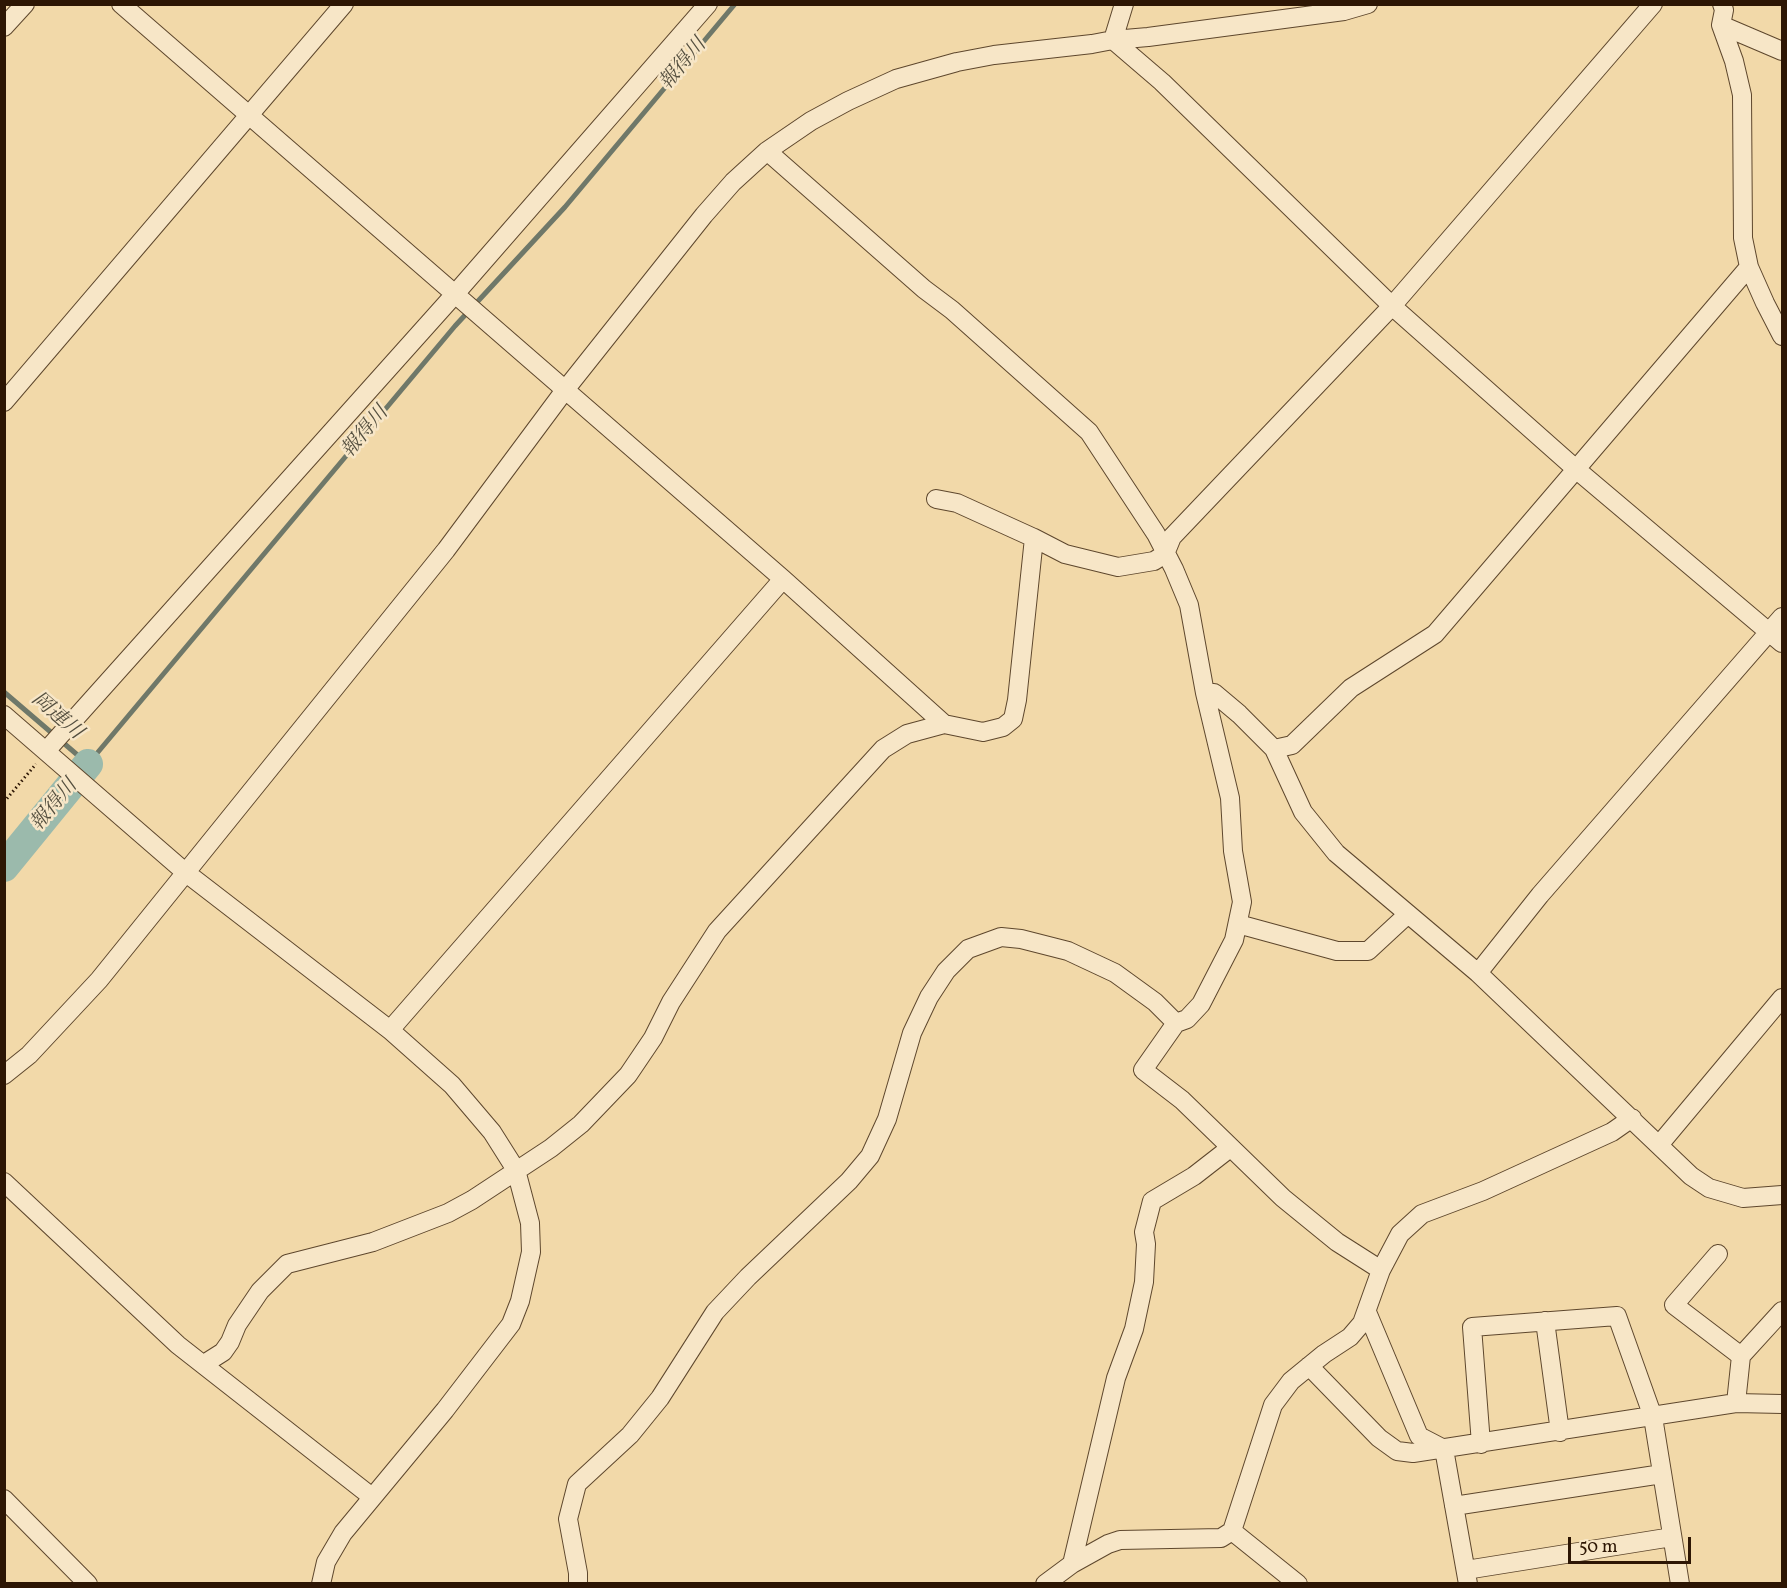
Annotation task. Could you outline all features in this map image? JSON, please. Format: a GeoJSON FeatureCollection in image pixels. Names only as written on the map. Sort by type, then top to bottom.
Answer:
{"type":"FeatureCollection","features":[{"type":"Feature","properties":{"kind":"street"},"geometry":{"type":"LineString","coordinates":[[4,27],[25,4]]}},
{"type":"Feature","properties":{"kind":"street"},"geometry":{"type":"LineString","coordinates":[[121,4],[783,579],[944,724]]}},
{"type":"Feature","properties":{"kind":"street"},"geometry":{"type":"LineString","coordinates":[[4,402],[344,4]]}},
{"type":"Feature","properties":{"kind":"street"},"geometry":{"type":"LineString","coordinates":[[51,755],[459,297],[708,4]]}},
{"type":"Feature","properties":{"kind":"street"},"geometry":{"type":"LineString","coordinates":[[1113,40],[1124,4]]}},
{"type":"Feature","properties":{"kind":"street"},"geometry":{"type":"LineString","coordinates":[[4,1075],[29,1055],[99,980],[446,550],[565,390],[704,215],[733,182],[767,152],[811,121],[897,79],[957,62],[994,55],[1344,11],[1368,4]]}},
{"type":"Feature","properties":{"kind":"street"},"geometry":{"type":"LineString","coordinates":[[936,499],[957,503],[1065,554],[1118,567],[1154,561],[1165,554],[1173,537],[1392,306],[1653,4]]}},
{"type":"Feature","properties":{"kind":"street"},"geometry":{"type":"LineString","coordinates":[[1722,4],[1724,10],[1721,25],[1734,61],[1742,94],[1743,238],[1749,267],[1782,336]]}},
{"type":"Feature","properties":{"kind":"street"},"geometry":{"type":"LineString","coordinates":[[1721,25],[1782,51]]}},
{"type":"Feature","properties":{"kind":"street"},"geometry":{"type":"LineString","coordinates":[[1113,40],[1162,82],[1392,306],[1577,470],[1776,638]]}},
{"type":"Feature","properties":{"kind":"street"},"geometry":{"type":"LineString","coordinates":[[767,152],[952,310],[1089,432],[1156,534],[1189,605],[1205,693],[1230,798],[1233,851],[1242,902],[1234,939],[1201,1004],[1187,1019],[1176,1023],[1143,1070],[1182,1100],[1283,1198],[1337,1242],[1381,1270]]}},
{"type":"Feature","properties":{"kind":"street"},"geometry":{"type":"LineString","coordinates":[[1274,749],[1292,745],[1351,688],[1435,634],[1749,267]]}},
{"type":"Feature","properties":{"kind":"street"},"geometry":{"type":"LineString","coordinates":[[204,1364],[223,1352],[237,1325],[260,1291],[287,1264],[373,1242],[448,1213],[472,1200],[551,1148],[580,1124],[628,1075],[653,1038],[671,1002],[717,931],[883,749],[907,735],[944,724],[983,732],[1003,727],[1013,719],[1034,538]]}},
{"type":"Feature","properties":{"kind":"street"},"geometry":{"type":"LineString","coordinates":[[390,1030],[783,579]]}},
{"type":"Feature","properties":{"kind":"street"},"geometry":{"type":"LineString","coordinates":[[1478,974],[1540,895],[1776,638],[1782,617]]}},
{"type":"Feature","properties":{"kind":"street"},"geometry":{"type":"LineString","coordinates":[[1205,693],[1214,693],[1274,749],[1303,812],[1336,853],[1478,974],[1691,1176],[1709,1188],[1743,1198],[1782,1196]]}},
{"type":"Feature","properties":{"kind":"street"},"geometry":{"type":"LineString","coordinates":[[4,715],[185,872],[390,1030],[452,1085],[492,1132],[516,1170],[530,1223],[531,1252],[520,1301],[511,1324],[445,1410],[343,1533],[326,1562],[321,1584]]}},
{"type":"Feature","properties":{"kind":"street"},"geometry":{"type":"LineString","coordinates":[[1238,924],[1337,951],[1368,951],[1408,914]]}},
{"type":"Feature","properties":{"kind":"street"},"geometry":{"type":"LineString","coordinates":[[578,1584],[568,1519],[577,1484],[630,1435],[660,1398],[715,1312],[748,1277],[849,1181],[870,1156],[887,1119],[912,1033],[946,971],[968,949],[1001,937],[1021,939],[1068,951],[1115,973],[1155,1002],[1176,1023]]}},
{"type":"Feature","properties":{"kind":"street"},"geometry":{"type":"LineString","coordinates":[[1659,1145],[1782,998]]}},
{"type":"Feature","properties":{"kind":"street"},"geometry":{"type":"LineString","coordinates":[[1049,1582],[1072,1564],[1120,1540],[1221,1538],[1232,1531],[1273,1405],[1292,1381],[1324,1354],[1350,1337],[1362,1323],[1368,1312],[1381,1270],[1400,1234],[1422,1214],[1484,1191],[1612,1132],[1632,1118]]}},
{"type":"Feature","properties":{"kind":"street"},"geometry":{"type":"LineString","coordinates":[[1072,1564],[1116,1378],[1134,1329],[1144,1282],[1146,1244],[1144,1232],[1152,1201],[1194,1176],[1230,1148]]}},
{"type":"Feature","properties":{"kind":"street"},"geometry":{"type":"LineString","coordinates":[[4,1182],[178,1345],[372,1497]]}},
{"type":"Feature","properties":{"kind":"street"},"geometry":{"type":"LineString","coordinates":[[1718,1254],[1674,1305],[1741,1356]]}},
{"type":"Feature","properties":{"kind":"street"},"geometry":{"type":"LineString","coordinates":[[1736,1403],[1741,1356],[1782,1311]]}},
{"type":"Feature","properties":{"kind":"street"},"geometry":{"type":"LineString","coordinates":[[1368,1312],[1419,1436],[1444,1449]]}},
{"type":"Feature","properties":{"kind":"street"},"geometry":{"type":"LineString","coordinates":[[1481,1444],[1472,1327],[1617,1316],[1653,1417],[1680,1584]]}},
{"type":"Feature","properties":{"kind":"street"},"geometry":{"type":"LineString","coordinates":[[1545,1321],[1560,1431]]}},
{"type":"Feature","properties":{"kind":"street"},"geometry":{"type":"LineString","coordinates":[[1310,1366],[1379,1438],[1397,1450],[1413,1453],[1736,1403],[1782,1404]]}},
{"type":"Feature","properties":{"kind":"street"},"geometry":{"type":"LineString","coordinates":[[1444,1449],[1467,1577],[1672,1537]]}},
{"type":"Feature","properties":{"kind":"street"},"geometry":{"type":"LineString","coordinates":[[1454,1506],[1662,1474]]}},
{"type":"Feature","properties":{"kind":"street"},"geometry":{"type":"LineString","coordinates":[[4,1499],[88,1584]]}},
{"type":"Feature","properties":{"kind":"street"},"geometry":{"type":"LineString","coordinates":[[1232,1531],[1298,1584]]}},
{"type":"Feature","properties":{"kind":"path"},"geometry":{"type":"LineString","coordinates":[[4,802],[51,755]]}},
{"type":"Feature","properties":{"kind":"waterway","name":"報得川"},"geometry":{"type":"LineString","coordinates":[[4,692],[88,764],[455,326],[565,207],[735,4]]}},
{"type":"Feature","properties":{"kind":"waterway","name":"報得川"},"geometry":{"type":"LineString","coordinates":[[4,867],[88,764]]}},
{"type":"Feature","properties":{"kind":"water label","name":"岡連川"},"geometry":{"type":"Point","coordinates":[56,717]}}]}
